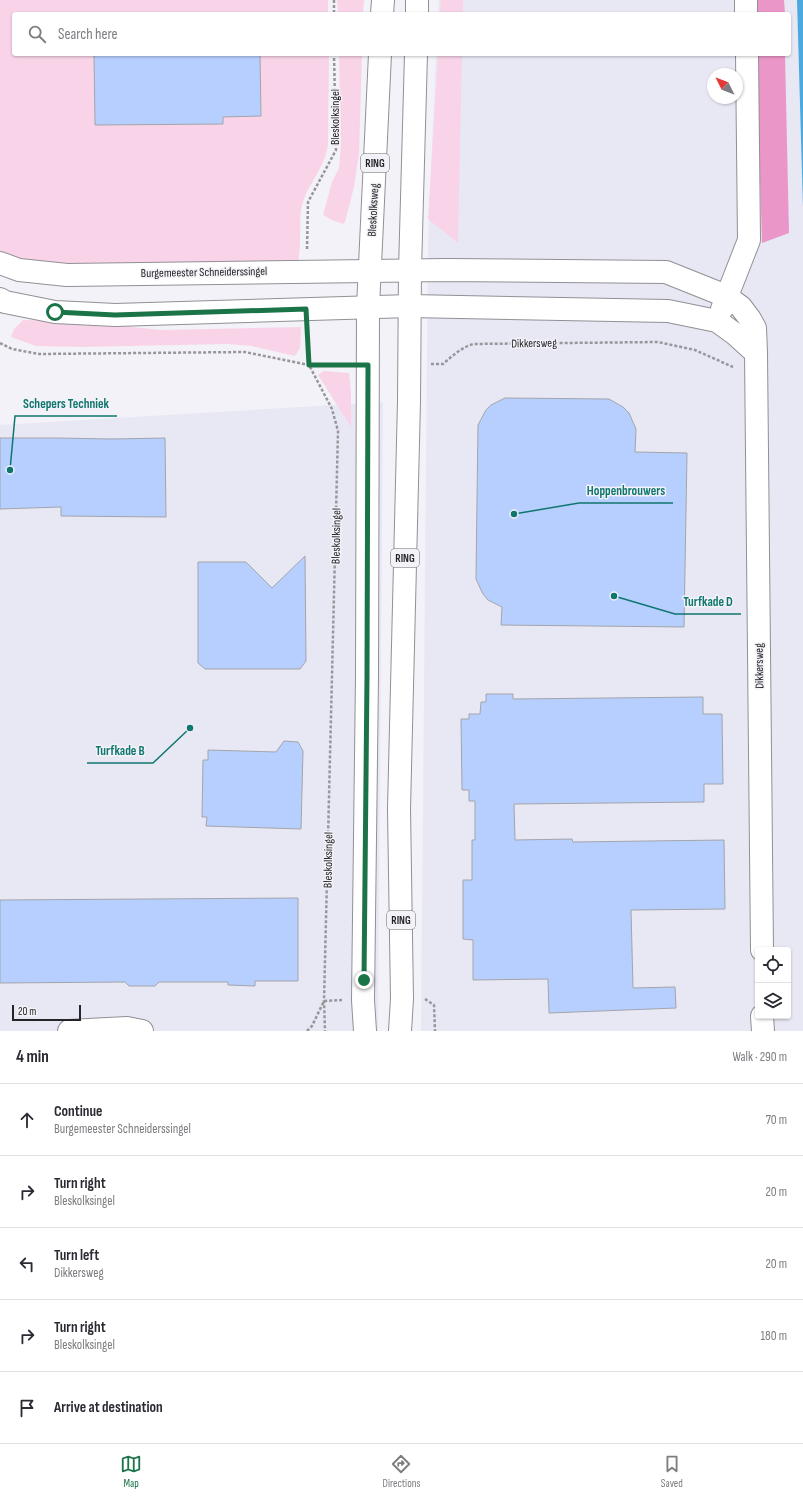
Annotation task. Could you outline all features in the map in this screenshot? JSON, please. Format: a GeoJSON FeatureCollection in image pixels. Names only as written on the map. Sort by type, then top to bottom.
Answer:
{"type":"FeatureCollection","features":[{"type":"Feature","properties":{"kind":"street"},"geometry":{"type":"LineString","coordinates":[[382,12],[383,0]]}},
{"type":"Feature","properties":{"kind":"street"},"geometry":{"type":"LineString","coordinates":[[417,0],[417,12]]}},
{"type":"Feature","properties":{"kind":"street"},"geometry":{"type":"LineString","coordinates":[[746,0],[746,12]]}},
{"type":"Feature","properties":{"kind":"street","name":"Bleskolksweg"},"geometry":{"type":"LineString","coordinates":[[370,271],[380,56]]}},
{"type":"Feature","properties":{"kind":"street","name":"RING"},"geometry":{"type":"LineString","coordinates":[[400,1031],[402,999],[399,809],[416,56]]}},
{"type":"Feature","properties":{"kind":"street"},"geometry":{"type":"LineString","coordinates":[[717,321],[749,240],[747,56]]}},
{"type":"Feature","properties":{"kind":"street","name":"Burgemeester Schneiderssingel"},"geometry":{"type":"LineString","coordinates":[[0,263],[19,270],[67,275],[410,270]]}},
{"type":"Feature","properties":{"kind":"street","name":"Dikkersweg"},"geometry":{"type":"LineString","coordinates":[[410,270],[666,272],[726,296],[741,307],[755,328],[757,382],[762,947]]}},
{"type":"Feature","properties":{"kind":"street","name":"RING"},"geometry":{"type":"LineString","coordinates":[[365,1031],[368,307],[370,271]]}},
{"type":"Feature","properties":{"kind":"street"},"geometry":{"type":"LineString","coordinates":[[0,299],[5,302],[55,312],[115,315],[410,306],[668,311],[717,321],[735,334],[756,353]]}},
{"type":"Feature","properties":{"kind":"street"},"geometry":{"type":"LineString","coordinates":[[762,1019],[762,1031]]}},
{"type":"Feature","properties":{"kind":"street"},"geometry":{"type":"LineString","coordinates":[[69,1031],[127,1028],[142,1031]]}},
{"type":"Feature","properties":{"kind":"path"},"geometry":{"type":"LineString","coordinates":[[334,0],[334,12]]}},
{"type":"Feature","properties":{"kind":"path","name":"Bleskolksingel"},"geometry":{"type":"LineString","coordinates":[[306,271],[308,202],[336,150],[334,56]]}},
{"type":"Feature","properties":{"kind":"path","name":"Bleskolksingel"},"geometry":{"type":"LineString","coordinates":[[306,309],[309,365],[332,409],[338,431],[324,1001],[325,1031]]}},
{"type":"Feature","properties":{"kind":"path","name":"Dikkersweg"},"geometry":{"type":"LineString","coordinates":[[409,364],[443,364],[465,347],[473,344],[658,342],[702,353],[728,364],[757,382]]}},
{"type":"Feature","properties":{"kind":"path"},"geometry":{"type":"LineString","coordinates":[[0,343],[12,349],[39,354],[245,352],[309,365],[368,365]]}},
{"type":"Feature","properties":{"kind":"shaded area"},"geometry":{"type":"Polygon","coordinates":[[[0,0],[328,0],[328,12],[12,12],[12,56],[329,56],[328,145],[320,169],[308,190],[302,205],[298,264],[35,265],[0,255],[0,0]]]}},
{"type":"Feature","properties":{"kind":"shaded area"},"geometry":{"type":"Polygon","coordinates":[[[337,0],[364,0],[363,12],[338,12],[337,0]]]}},
{"type":"Feature","properties":{"kind":"shaded area"},"geometry":{"type":"Polygon","coordinates":[[[439,0],[803,0],[803,1031],[421,1031],[428,242],[436,56],[791,56],[791,12],[438,12],[439,0]]]}},
{"type":"Feature","properties":{"kind":"shaded area"},"geometry":{"type":"Polygon","coordinates":[[[441,0],[463,0],[463,12],[440,12],[441,0]]]}},
{"type":"Feature","properties":{"kind":"shaded area"},"geometry":{"type":"Polygon","coordinates":[[[754,0],[784,0],[785,12],[755,12],[754,0]]]}},
{"type":"Feature","properties":{"kind":"shaded area"},"geometry":{"type":"Polygon","coordinates":[[[339,56],[362,56],[359,154],[354,187],[345,222],[343,224],[323,215],[332,182],[339,168],[341,145],[339,56]]]}},
{"type":"Feature","properties":{"kind":"shaded area"},"geometry":{"type":"Polygon","coordinates":[[[438,56],[462,56],[458,243],[428,219],[438,56]]]}},
{"type":"Feature","properties":{"kind":"shaded area"},"geometry":{"type":"Polygon","coordinates":[[[756,56],[785,56],[789,233],[762,243],[756,56]]]}},
{"type":"Feature","properties":{"kind":"shaded area"},"geometry":{"type":"Polygon","coordinates":[[[23,320],[71,321],[162,330],[301,327],[300,348],[295,356],[251,346],[228,344],[81,347],[36,346],[11,337],[14,329],[23,320]]]}},
{"type":"Feature","properties":{"kind":"shaded area"},"geometry":{"type":"Polygon","coordinates":[[[324,371],[349,373],[351,392],[351,427],[318,375],[324,371]]]}},
{"type":"Feature","properties":{"kind":"shaded area"},"geometry":{"type":"Polygon","coordinates":[[[383,402],[378,1031],[0,1031],[0,425],[383,402]]]}},
{"type":"Feature","properties":{"kind":"water"},"geometry":{"type":"Polygon","coordinates":[[[797,0],[803,0],[803,208],[797,0]]]}},
{"type":"Feature","properties":{"kind":"building"},"geometry":{"type":"Polygon","coordinates":[[[94,56],[260,56],[261,116],[223,117],[223,124],[95,125],[94,56]]]}},
{"type":"Feature","properties":{"kind":"building"},"geometry":{"type":"Polygon","coordinates":[[[505,398],[609,399],[623,407],[629,413],[636,429],[635,452],[687,453],[684,627],[501,625],[502,607],[488,600],[483,594],[476,579],[478,425],[486,410],[491,405],[505,398]]]}},
{"type":"Feature","properties":{"kind":"building"},"geometry":{"type":"Polygon","coordinates":[[[0,438],[165,438],[166,517],[61,516],[61,507],[0,509],[0,438]]]}},
{"type":"Feature","properties":{"kind":"building"},"geometry":{"type":"Polygon","coordinates":[[[305,556],[306,661],[300,669],[205,669],[198,663],[198,562],[246,562],[272,588],[305,556]]]}},
{"type":"Feature","properties":{"kind":"building"},"geometry":{"type":"Polygon","coordinates":[[[486,694],[513,694],[513,699],[703,697],[703,714],[722,714],[723,784],[704,784],[704,802],[514,804],[515,840],[572,839],[573,842],[724,840],[725,909],[631,910],[633,988],[675,987],[676,1008],[549,1013],[548,979],[473,980],[473,940],[463,939],[463,880],[472,880],[472,840],[475,840],[475,801],[469,801],[469,790],[462,790],[461,719],[469,719],[469,714],[480,714],[481,702],[486,702],[486,694]]]}},
{"type":"Feature","properties":{"kind":"building"},"geometry":{"type":"Polygon","coordinates":[[[284,741],[298,742],[303,751],[301,829],[206,826],[207,817],[202,817],[203,760],[208,760],[208,750],[276,752],[284,741]]]}},
{"type":"Feature","properties":{"kind":"building"},"geometry":{"type":"Polygon","coordinates":[[[298,898],[298,981],[255,981],[255,986],[228,985],[228,982],[159,982],[155,986],[129,986],[125,982],[0,983],[0,900],[298,898]]]}},
{"type":"Feature","properties":{"kind":"place","name":"Schepers Techniek"},"geometry":{"type":"Point","coordinates":[10,470]}},
{"type":"Feature","properties":{"kind":"place","name":"Hoppenbrouwers"},"geometry":{"type":"Point","coordinates":[514,514]}},
{"type":"Feature","properties":{"kind":"place","name":"Turfkade D"},"geometry":{"type":"Point","coordinates":[614,596]}},
{"type":"Feature","properties":{"kind":"place","name":"Turfkade B"},"geometry":{"type":"Point","coordinates":[190,728]}},
{"type":"Feature","properties":{"kind":"route"},"geometry":{"type":"LineString","coordinates":[[55,312],[115,315],[306,309],[309,365],[368,365],[364,980]]}}]}
